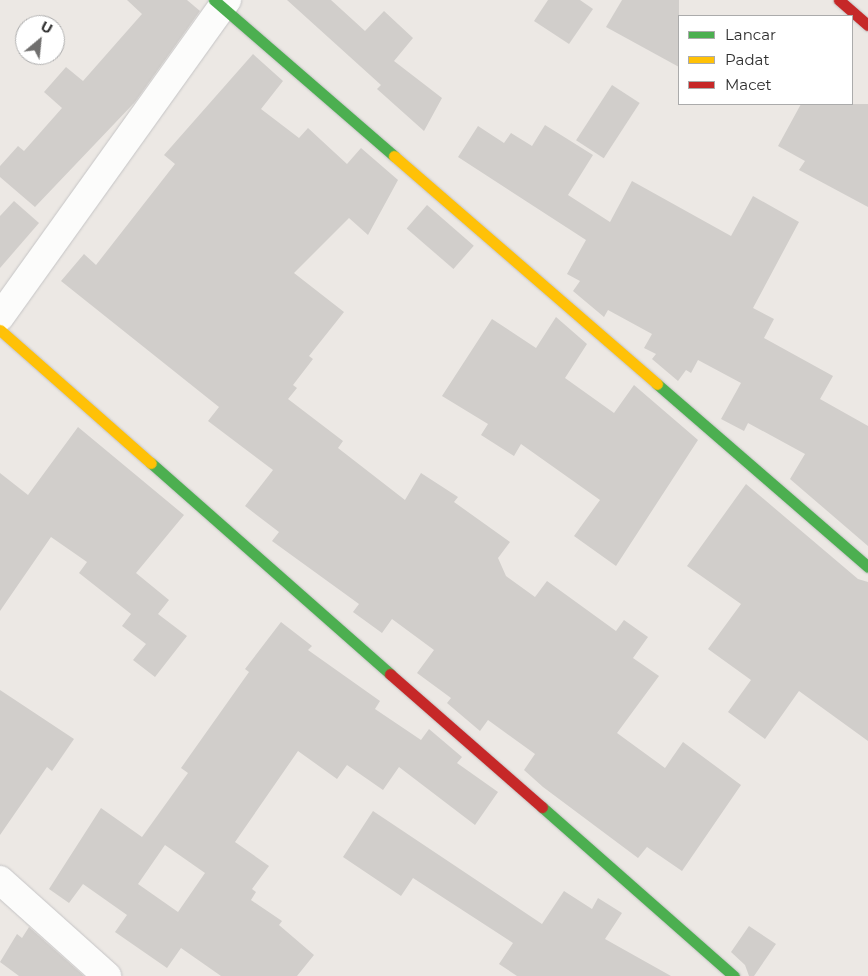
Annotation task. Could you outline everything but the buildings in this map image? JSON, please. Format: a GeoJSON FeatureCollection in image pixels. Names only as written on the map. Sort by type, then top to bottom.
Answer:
{"type":"FeatureCollection","features":[{"type":"Feature","properties":{"kind":"main road"},"geometry":{"type":"LineString","coordinates":[[839,0],[868,25]]}},
{"type":"Feature","properties":{"kind":"main road"},"geometry":{"type":"LineString","coordinates":[[221,2],[868,567]]}},
{"type":"Feature","properties":{"kind":"main road"},"geometry":{"type":"LineString","coordinates":[[0,330],[734,976]]}},
{"type":"Feature","properties":{"kind":"street"},"geometry":{"type":"LineString","coordinates":[[0,317],[221,2]]}},
{"type":"Feature","properties":{"kind":"street"},"geometry":{"type":"LineString","coordinates":[[0,880],[107,976]]}},
{"type":"Feature","properties":{"kind":"traffic: fast"},"geometry":{"type":"LineString","coordinates":[[214,0],[394,156]]}},
{"type":"Feature","properties":{"kind":"traffic: fast"},"geometry":{"type":"LineString","coordinates":[[657,384],[868,567]]}},
{"type":"Feature","properties":{"kind":"traffic: fast"},"geometry":{"type":"LineString","coordinates":[[151,463],[390,674]]}},
{"type":"Feature","properties":{"kind":"traffic: fast"},"geometry":{"type":"LineString","coordinates":[[542,807],[734,976]]}},
{"type":"Feature","properties":{"kind":"traffic: slow"},"geometry":{"type":"LineString","coordinates":[[394,156],[657,384]]}},
{"type":"Feature","properties":{"kind":"traffic: slow"},"geometry":{"type":"LineString","coordinates":[[0,330],[151,463]]}},
{"type":"Feature","properties":{"kind":"traffic: jam"},"geometry":{"type":"LineString","coordinates":[[839,0],[868,25]]}},
{"type":"Feature","properties":{"kind":"traffic: jam"},"geometry":{"type":"LineString","coordinates":[[390,674],[542,807]]}}]}
